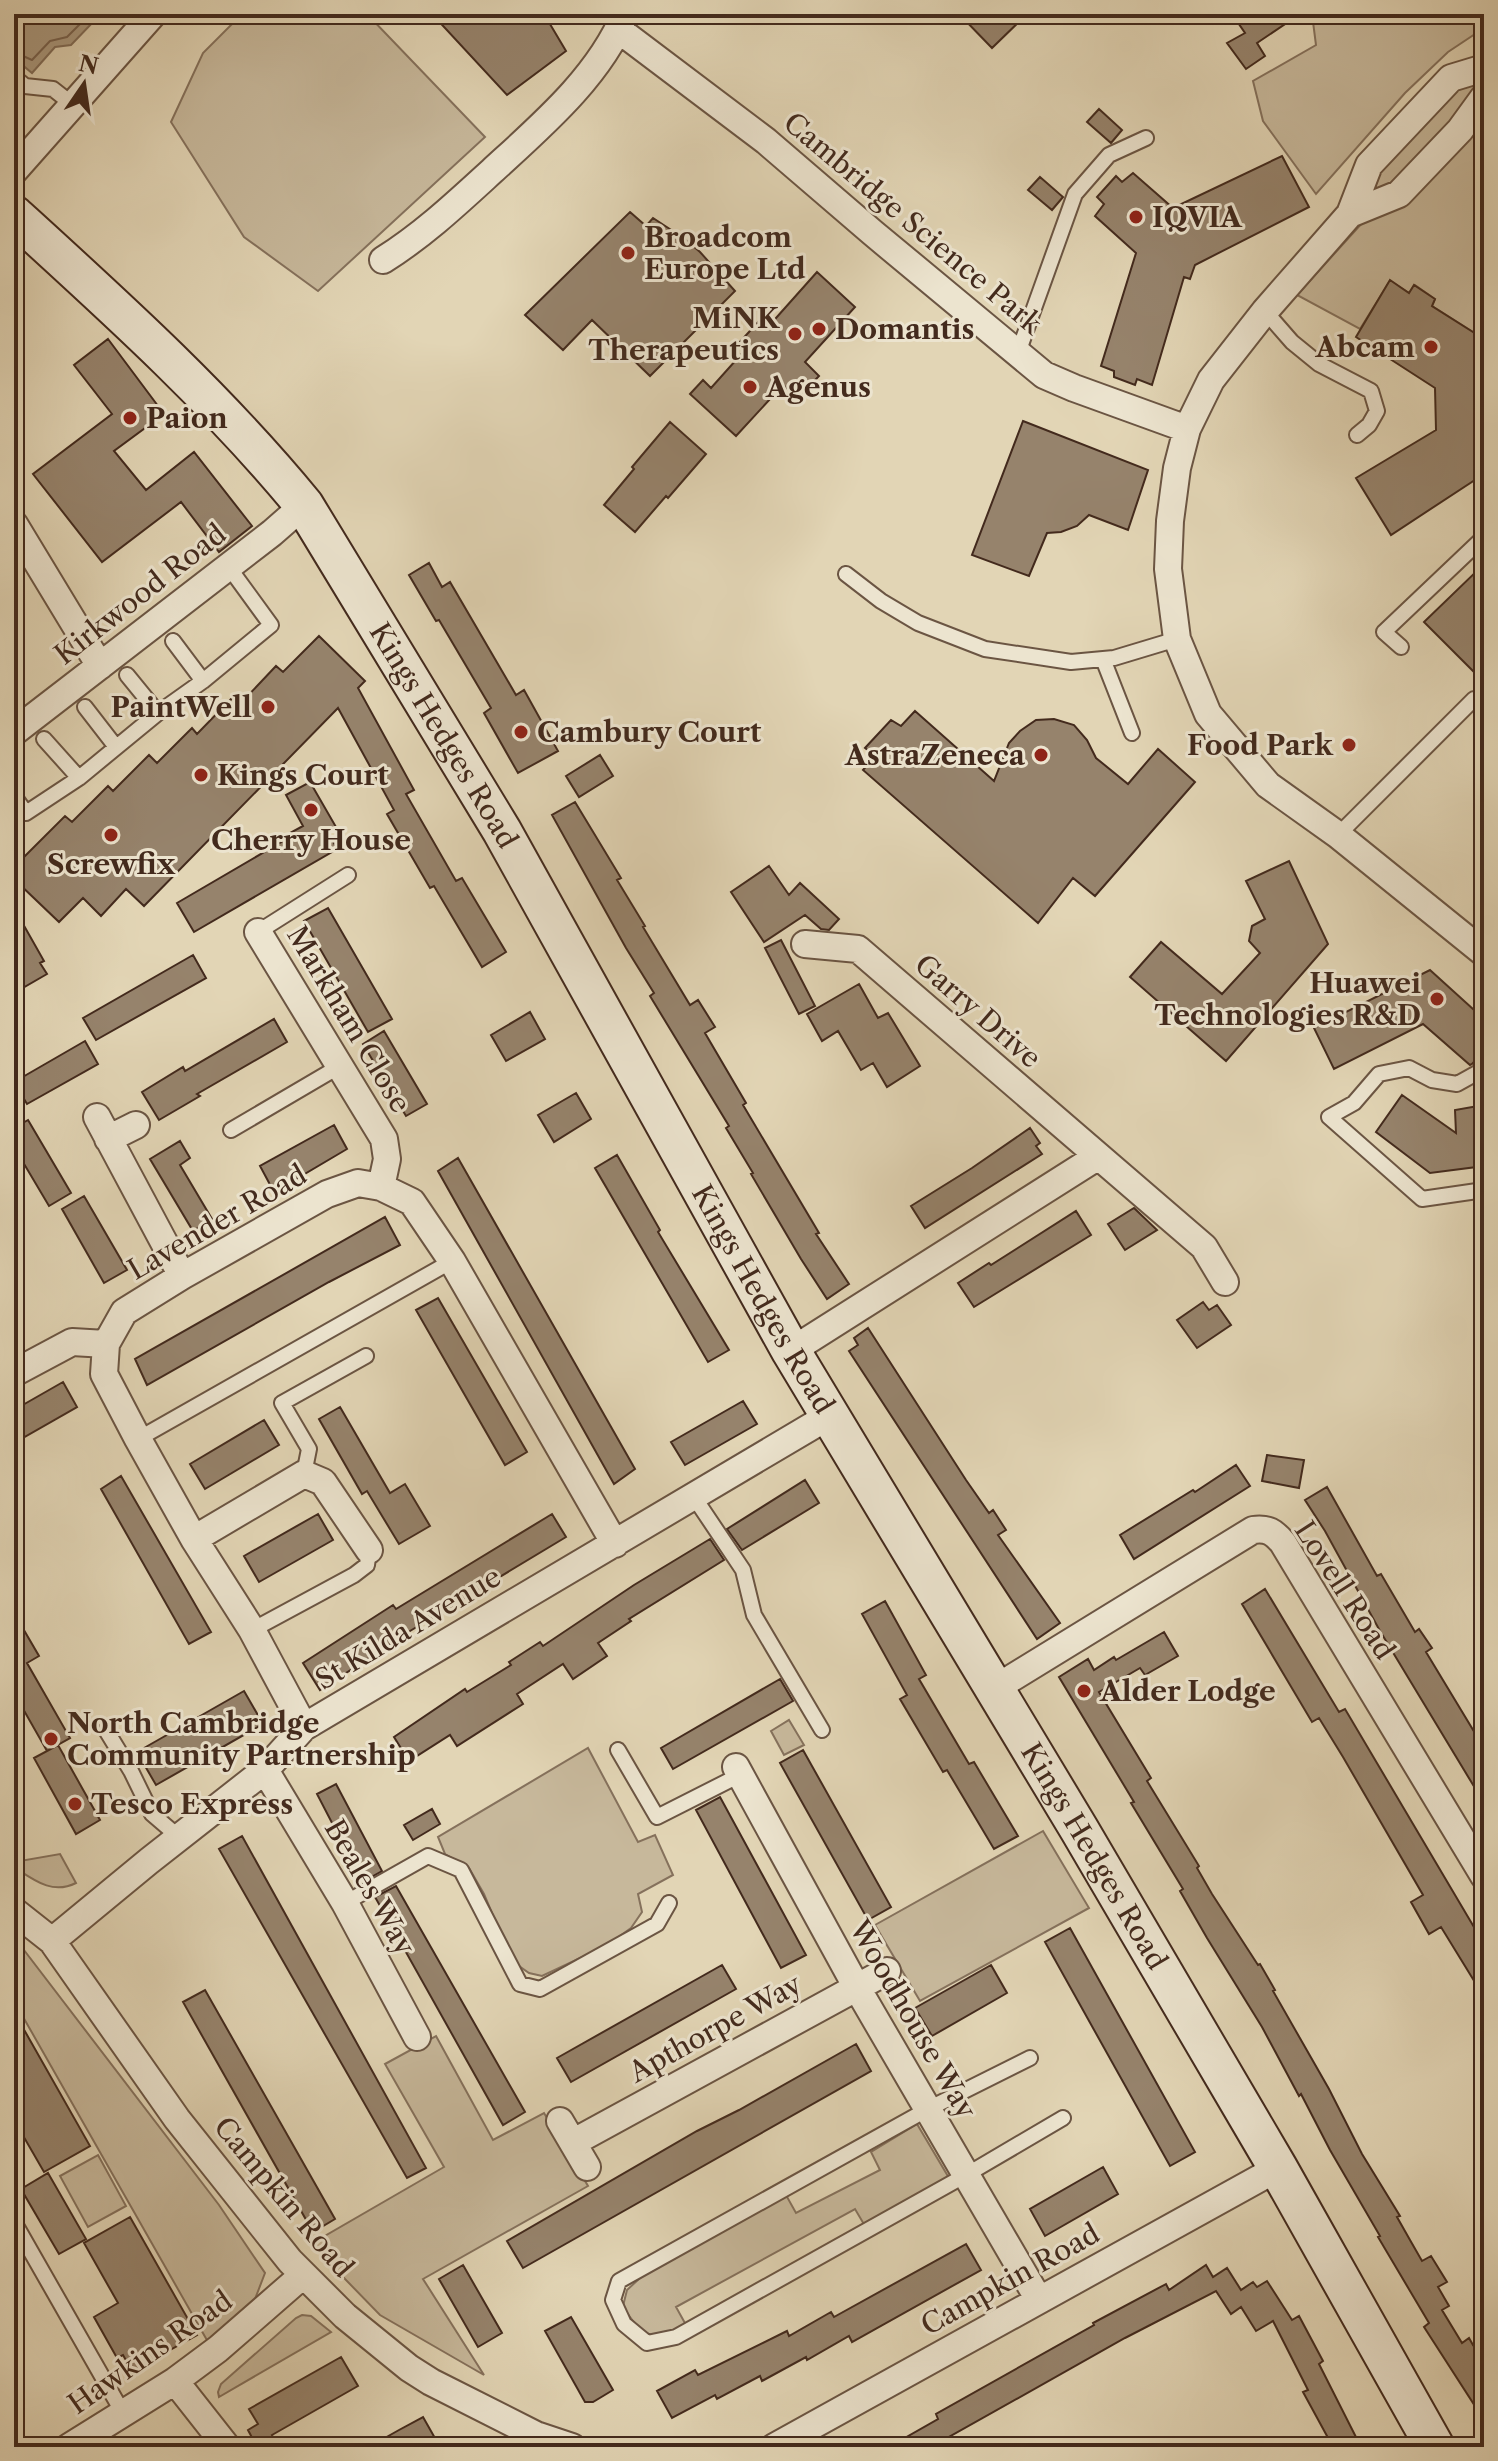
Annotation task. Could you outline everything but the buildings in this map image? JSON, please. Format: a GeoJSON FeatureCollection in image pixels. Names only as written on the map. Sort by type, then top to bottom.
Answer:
{"type":"FeatureCollection","features":[{"type":"Feature","properties":{"kind":"street"},"geometry":{"type":"LineString","coordinates":[[14,171],[153,14]]}},
{"type":"Feature","properties":{"kind":"street","name":"Cambridge Science Park"},"geometry":{"type":"LineString","coordinates":[[383,260],[410,244],[530,137],[592,70],[622,22],[1044,375],[1187,429]]}},
{"type":"Feature","properties":{"kind":"street"},"geometry":{"type":"LineString","coordinates":[[1484,68],[1451,78],[1369,165],[1350,214],[1265,311],[1211,380],[1187,429],[1177,468],[1168,569],[1177,639],[1208,714],[1268,785],[1338,835],[1484,953]]}},
{"type":"Feature","properties":{"kind":"street"},"geometry":{"type":"LineString","coordinates":[[1350,214],[1399,194],[1460,130],[1484,97]]}},
{"type":"Feature","properties":{"kind":"street","name":"Kings Hedges Road"},"geometry":{"type":"LineString","coordinates":[[14,215],[197,386],[304,505],[502,831],[791,1351],[1079,1829],[1278,2168],[1435,2447]]}},
{"type":"Feature","properties":{"kind":"street","name":"Kirkwood Road"},"geometry":{"type":"LineString","coordinates":[[14,732],[304,505]]}},
{"type":"Feature","properties":{"kind":"street"},"geometry":{"type":"LineString","coordinates":[[14,524],[100,666]]}},
{"type":"Feature","properties":{"kind":"street","name":"Markham Close"},"geometry":{"type":"LineString","coordinates":[[258,932],[384,1139],[387,1159],[381,1187]]}},
{"type":"Feature","properties":{"kind":"street","name":"Garry Drive"},"geometry":{"type":"LineString","coordinates":[[805,944],[858,949],[1204,1247],[1225,1282]]}},
{"type":"Feature","properties":{"kind":"street"},"geometry":{"type":"LineString","coordinates":[[136,1125],[102,1128],[182,1276]]}},
{"type":"Feature","properties":{"kind":"street"},"geometry":{"type":"LineString","coordinates":[[791,1351],[1097,1157]]}},
{"type":"Feature","properties":{"kind":"street","name":"Lavender Road"},"geometry":{"type":"LineString","coordinates":[[106,1344],[124,1312],[182,1276],[327,1194],[358,1183],[381,1187]]}},
{"type":"Feature","properties":{"kind":"street"},"geometry":{"type":"LineString","coordinates":[[381,1187],[412,1202],[452,1261],[615,1544]]}},
{"type":"Feature","properties":{"kind":"street"},"geometry":{"type":"LineString","coordinates":[[14,1373],[72,1342],[106,1344],[104,1374],[194,1539],[252,1630],[304,1727]]}},
{"type":"Feature","properties":{"kind":"street","name":"St Kilda Avenue"},"geometry":{"type":"LineString","coordinates":[[52,1941],[265,1770],[304,1727],[829,1416]]}},
{"type":"Feature","properties":{"kind":"street"},"geometry":{"type":"LineString","coordinates":[[194,1539],[304,1474],[323,1482],[369,1550]]}},
{"type":"Feature","properties":{"kind":"street","name":"Lovell Road"},"geometry":{"type":"LineString","coordinates":[[994,1689],[1253,1530],[1271,1531],[1283,1543],[1484,1876]]}},
{"type":"Feature","properties":{"kind":"street","name":"Beales Way"},"geometry":{"type":"LineString","coordinates":[[265,1770],[345,1903],[417,2037]]}},
{"type":"Feature","properties":{"kind":"street","name":"Woodhouse Way"},"geometry":{"type":"LineString","coordinates":[[738,1771],[856,1986],[1039,2300]]}},
{"type":"Feature","properties":{"kind":"street","name":"Campkin Road"},"geometry":{"type":"LineString","coordinates":[[14,1911],[52,1941],[177,2119],[303,2275],[372,2339],[431,2382],[536,2435],[572,2447]]}},
{"type":"Feature","properties":{"kind":"street","name":"Apthorpe Way"},"geometry":{"type":"LineString","coordinates":[[587,2167],[567,2131],[887,1971]]}},
{"type":"Feature","properties":{"kind":"street","name":"Campkin Road"},"geometry":{"type":"LineString","coordinates":[[774,2447],[1278,2168]]}},
{"type":"Feature","properties":{"kind":"street","name":"Hawkins Road"},"geometry":{"type":"LineString","coordinates":[[69,2447],[175,2381],[218,2349],[303,2275]]}},
{"type":"Feature","properties":{"kind":"street"},"geometry":{"type":"LineString","coordinates":[[175,2381],[227,2447]]}},
{"type":"Feature","properties":{"kind":"lane"},"geometry":{"type":"LineString","coordinates":[[14,77],[25,86],[53,89],[72,104]]}},
{"type":"Feature","properties":{"kind":"lane"},"geometry":{"type":"LineString","coordinates":[[1018,353],[1075,194],[1109,155],[1146,138]]}},
{"type":"Feature","properties":{"kind":"lane"},"geometry":{"type":"LineString","coordinates":[[1265,311],[1292,342],[1319,364],[1371,391],[1377,411],[1369,425],[1357,435]]}},
{"type":"Feature","properties":{"kind":"lane"},"geometry":{"type":"LineString","coordinates":[[1401,647],[1384,632],[1484,537]]}},
{"type":"Feature","properties":{"kind":"lane"},"geometry":{"type":"LineString","coordinates":[[14,796],[26,813],[79,778],[271,625],[228,566]]}},
{"type":"Feature","properties":{"kind":"lane"},"geometry":{"type":"LineString","coordinates":[[846,574],[881,601],[918,623],[985,649],[1071,662],[1114,658],[1177,639]]}},
{"type":"Feature","properties":{"kind":"lane"},"geometry":{"type":"LineString","coordinates":[[173,641],[203,681]]}},
{"type":"Feature","properties":{"kind":"lane"},"geometry":{"type":"LineString","coordinates":[[1103,659],[1132,733]]}},
{"type":"Feature","properties":{"kind":"lane"},"geometry":{"type":"LineString","coordinates":[[127,675],[158,713]]}},
{"type":"Feature","properties":{"kind":"lane"},"geometry":{"type":"LineString","coordinates":[[1338,835],[1474,699]]}},
{"type":"Feature","properties":{"kind":"lane"},"geometry":{"type":"LineString","coordinates":[[85,707],[116,747]]}},
{"type":"Feature","properties":{"kind":"lane"},"geometry":{"type":"LineString","coordinates":[[44,739],[79,778]]}},
{"type":"Feature","properties":{"kind":"lane"},"geometry":{"type":"LineString","coordinates":[[258,932],[348,875]]}},
{"type":"Feature","properties":{"kind":"lane"},"geometry":{"type":"LineString","coordinates":[[231,1130],[340,1066]]}},
{"type":"Feature","properties":{"kind":"lane"},"geometry":{"type":"LineString","coordinates":[[1484,1069],[1457,1084],[1432,1080],[1409,1068],[1379,1074],[1354,1103],[1329,1117],[1422,1199],[1484,1190]]}},
{"type":"Feature","properties":{"kind":"lane"},"geometry":{"type":"LineString","coordinates":[[138,1439],[452,1261]]}},
{"type":"Feature","properties":{"kind":"lane"},"geometry":{"type":"LineString","coordinates":[[304,1474],[309,1449],[282,1403],[366,1356]]}},
{"type":"Feature","properties":{"kind":"lane"},"geometry":{"type":"LineString","coordinates":[[694,1497],[743,1570],[754,1615],[822,1730]]}},
{"type":"Feature","properties":{"kind":"lane"},"geometry":{"type":"LineString","coordinates":[[252,1630],[354,1575],[367,1565],[369,1550]]}},
{"type":"Feature","properties":{"kind":"lane"},"geometry":{"type":"LineString","coordinates":[[106,1730],[152,1814],[180,1838]]}},
{"type":"Feature","properties":{"kind":"lane"},"geometry":{"type":"LineString","coordinates":[[618,1750],[657,1817],[738,1771]]}},
{"type":"Feature","properties":{"kind":"lane"},"geometry":{"type":"LineString","coordinates":[[345,1903],[428,1856],[461,1870],[520,1984],[540,1989],[657,1924],[669,1903]]}},
{"type":"Feature","properties":{"kind":"lane"},"geometry":{"type":"LineString","coordinates":[[1030,2058],[928,2109],[619,2281],[613,2300],[624,2324],[647,2343],[676,2337],[1063,2118]]}},
{"type":"Feature","properties":{"kind":"lane"},"geometry":{"type":"LineString","coordinates":[[14,2222],[123,2413]]}},
{"type":"Feature","properties":{"kind":"shaded area"},"geometry":{"type":"Polygon","coordinates":[[[242,14],[367,14],[485,137],[318,291],[244,237],[171,122],[203,53],[242,14]]]}},
{"type":"Feature","properties":{"kind":"shaded area"},"geometry":{"type":"Polygon","coordinates":[[[1312,14],[1484,14],[1484,28],[1448,52],[1405,93],[1316,194],[1263,121],[1253,81],[1316,45],[1312,14]]]}},
{"type":"Feature","properties":{"kind":"shaded area"},"geometry":{"type":"Polygon","coordinates":[[[1480,82],[1463,113],[1396,186],[1369,196],[1381,166],[1449,93],[1480,82]]]}},
{"type":"Feature","properties":{"kind":"shaded area"},"geometry":{"type":"Polygon","coordinates":[[[1484,112],[1484,339],[1432,306],[1435,299],[1415,285],[1409,293],[1390,281],[1360,329],[1297,295],[1363,222],[1484,112]]]}},
{"type":"Feature","properties":{"kind":"shaded area"},"geometry":{"type":"Polygon","coordinates":[[[789,1720],[804,1745],[784,1755],[771,1731],[789,1720]]]}},
{"type":"Feature","properties":{"kind":"shaded area"},"geometry":{"type":"Polygon","coordinates":[[[588,1748],[638,1842],[655,1835],[673,1875],[638,1894],[642,1912],[631,1928],[606,1946],[542,1976],[529,1973],[512,1961],[484,1894],[469,1868],[445,1854],[438,1837],[588,1748]]]}},
{"type":"Feature","properties":{"kind":"shaded area"},"geometry":{"type":"Polygon","coordinates":[[[1043,1831],[1089,1908],[920,2001],[875,1925],[1043,1831]]]}},
{"type":"Feature","properties":{"kind":"shaded area"},"geometry":{"type":"Polygon","coordinates":[[[60,1854],[76,1883],[51,1887],[14,1867],[14,1862],[60,1854]]]}},
{"type":"Feature","properties":{"kind":"shaded area"},"geometry":{"type":"Polygon","coordinates":[[[14,1937],[219,2205],[265,2273],[255,2299],[208,2342],[14,2001],[14,1937]]]}},
{"type":"Feature","properties":{"kind":"shaded area"},"geometry":{"type":"Polygon","coordinates":[[[436,2036],[493,2140],[544,2113],[588,2186],[423,2279],[484,2375],[380,2315],[311,2244],[444,2167],[385,2064],[436,2036]]]}},
{"type":"Feature","properties":{"kind":"shaded area"},"geometry":{"type":"Polygon","coordinates":[[[917,2124],[949,2178],[865,2226],[855,2209],[676,2307],[686,2325],[675,2331],[657,2336],[649,2334],[629,2316],[623,2306],[627,2290],[640,2278],[786,2195],[796,2213],[880,2170],[871,2152],[917,2124]]]}},
{"type":"Feature","properties":{"kind":"shaded area"},"geometry":{"type":"Polygon","coordinates":[[[98,2155],[126,2206],[88,2227],[60,2176],[98,2155]]]}},
{"type":"Feature","properties":{"kind":"shaded area"},"geometry":{"type":"Polygon","coordinates":[[[302,2315],[311,2316],[331,2332],[219,2397],[221,2384],[302,2315]]]}},
{"type":"Feature","properties":{"kind":"water"},"geometry":{"type":"Polygon","coordinates":[[[14,14],[91,14],[96,19],[71,45],[55,47],[32,73],[14,58],[14,14]]]}},
{"type":"Feature","properties":{"kind":"place","name":"IQVIA"},"geometry":{"type":"Point","coordinates":[1136,217]}},
{"type":"Feature","properties":{"kind":"place","name":"Broadcom Europe Ltd"},"geometry":{"type":"Point","coordinates":[628,253]}},
{"type":"Feature","properties":{"kind":"place","name":"Domantis"},"geometry":{"type":"Point","coordinates":[819,329]}},
{"type":"Feature","properties":{"kind":"place","name":"MiNK Therapeutics"},"geometry":{"type":"Point","coordinates":[795,334]}},
{"type":"Feature","properties":{"kind":"place","name":"Abcam"},"geometry":{"type":"Point","coordinates":[1431,347]}},
{"type":"Feature","properties":{"kind":"place","name":"Agenus"},"geometry":{"type":"Point","coordinates":[750,387]}},
{"type":"Feature","properties":{"kind":"place","name":"Paion"},"geometry":{"type":"Point","coordinates":[130,418]}},
{"type":"Feature","properties":{"kind":"place","name":"PaintWell"},"geometry":{"type":"Point","coordinates":[268,707]}},
{"type":"Feature","properties":{"kind":"place","name":"Cambury Court"},"geometry":{"type":"Point","coordinates":[521,732]}},
{"type":"Feature","properties":{"kind":"place","name":"Food Park"},"geometry":{"type":"Point","coordinates":[1349,745]}},
{"type":"Feature","properties":{"kind":"place","name":"AstraZeneca"},"geometry":{"type":"Point","coordinates":[1041,755]}},
{"type":"Feature","properties":{"kind":"place","name":"Kings Court"},"geometry":{"type":"Point","coordinates":[201,775]}},
{"type":"Feature","properties":{"kind":"place","name":"Cherry House"},"geometry":{"type":"Point","coordinates":[311,810]}},
{"type":"Feature","properties":{"kind":"place","name":"Screwfix"},"geometry":{"type":"Point","coordinates":[111,835]}},
{"type":"Feature","properties":{"kind":"place","name":"Huawei Technologies R&D"},"geometry":{"type":"Point","coordinates":[1437,999]}},
{"type":"Feature","properties":{"kind":"place","name":"Alder Lodge"},"geometry":{"type":"Point","coordinates":[1084,1691]}},
{"type":"Feature","properties":{"kind":"place","name":"North Cambridge Community Partnership"},"geometry":{"type":"Point","coordinates":[51,1739]}},
{"type":"Feature","properties":{"kind":"place","name":"Tesco Express"},"geometry":{"type":"Point","coordinates":[75,1804]}}]}
